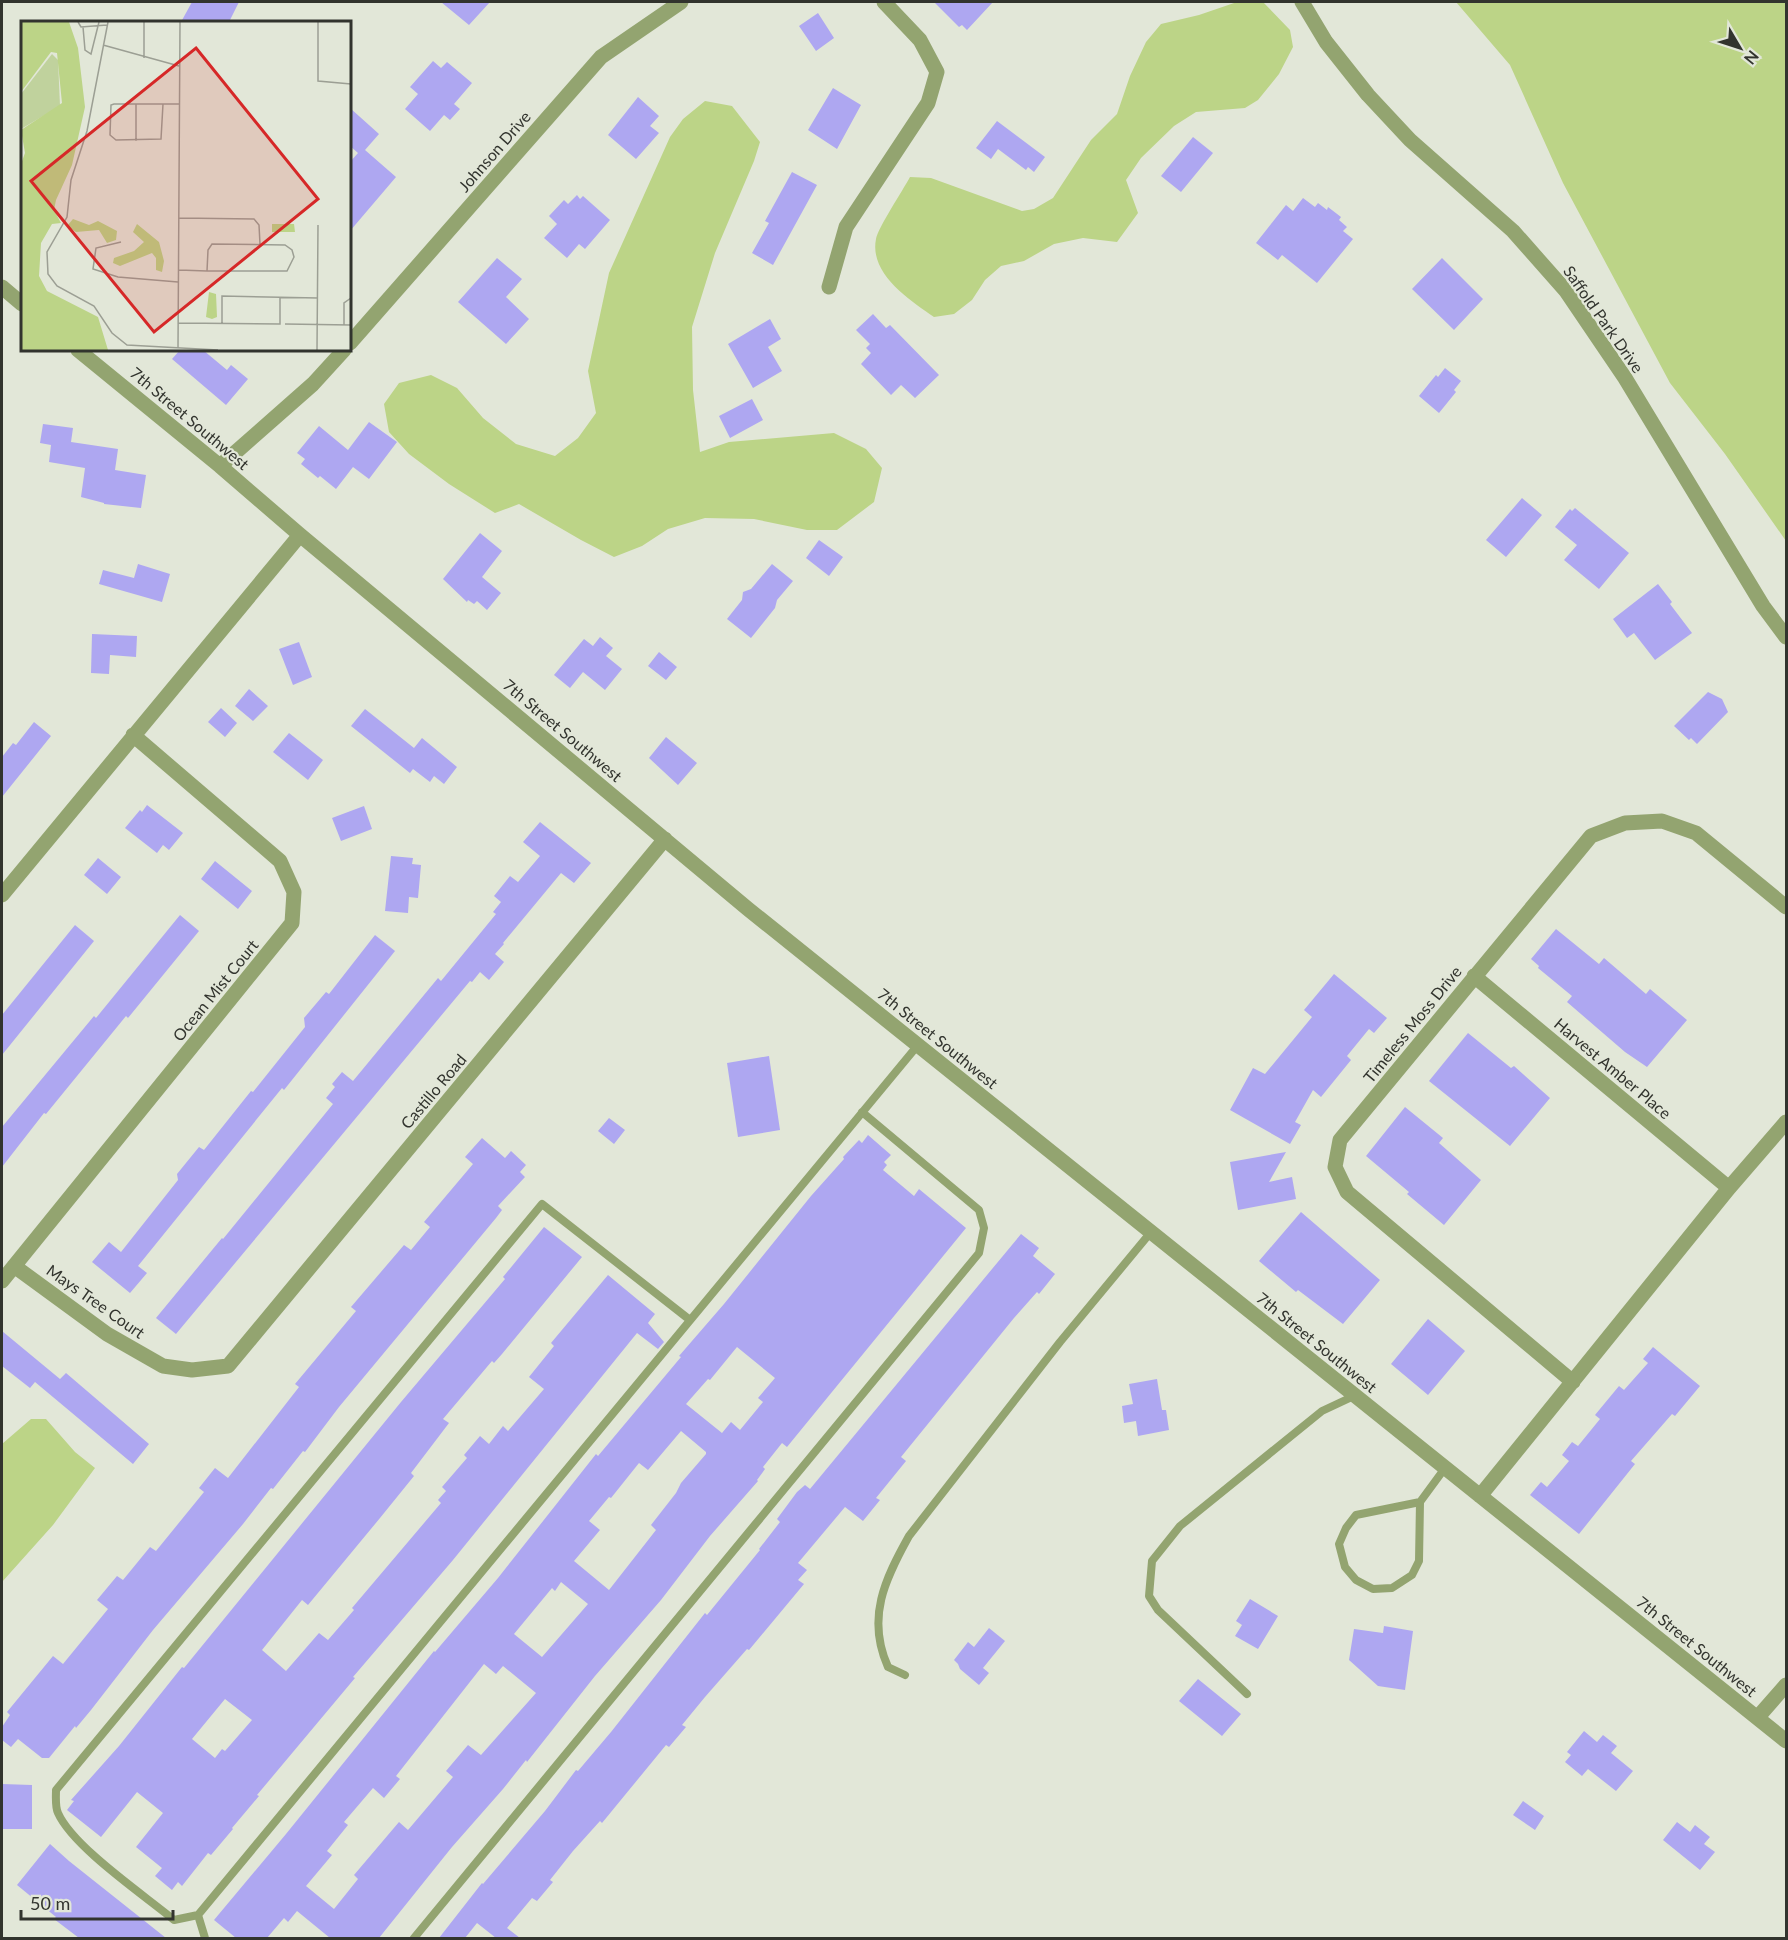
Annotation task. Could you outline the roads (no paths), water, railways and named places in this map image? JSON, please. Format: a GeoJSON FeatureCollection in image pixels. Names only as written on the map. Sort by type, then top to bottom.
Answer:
{"type":"FeatureCollection","features":[{"type":"Feature","properties":{"kind":"street","name":"Johnson Drive"},"geometry":{"type":"LineString","coordinates":[[351,342],[601,57],[681,2]]}},
{"type":"Feature","properties":{"kind":"street"},"geometry":{"type":"LineString","coordinates":[[829,287],[846,227],[928,103],[937,72],[920,40],[884,2]]}},
{"type":"Feature","properties":{"kind":"street","name":"Saffold Park Drive"},"geometry":{"type":"LineString","coordinates":[[1302,2],[1326,42],[1368,95],[1410,140],[1513,231],[1566,291],[1625,378],[1763,606],[1786,637]]}},
{"type":"Feature","properties":{"kind":"street"},"geometry":{"type":"LineString","coordinates":[[2,287],[21,303]]}},
{"type":"Feature","properties":{"kind":"street","name":"7th Street Southwest"},"geometry":{"type":"LineString","coordinates":[[79,351],[665,839],[1354,1396],[1786,1741]]}},
{"type":"Feature","properties":{"kind":"street"},"geometry":{"type":"LineString","coordinates":[[220,466],[313,384],[343,351]]}},
{"type":"Feature","properties":{"kind":"street"},"geometry":{"type":"LineString","coordinates":[[2,895],[300,534]]}},
{"type":"Feature","properties":{"kind":"street","name":"Ocean Mist Court"},"geometry":{"type":"LineString","coordinates":[[2,1281],[292,923],[294,892],[280,861],[133,735]]}},
{"type":"Feature","properties":{"kind":"street","name":"Timeless Moss Drive"},"geometry":{"type":"LineString","coordinates":[[1573,1382],[1347,1192],[1335,1167],[1340,1140],[1591,836],[1625,823],[1662,821],[1695,833],[1786,907]]}},
{"type":"Feature","properties":{"kind":"street","name":"Castillo Road"},"geometry":{"type":"LineString","coordinates":[[228,1366],[665,839]]}},
{"type":"Feature","properties":{"kind":"street","name":"Harvest Amber Place"},"geometry":{"type":"LineString","coordinates":[[1474,976],[1730,1188]]}},
{"type":"Feature","properties":{"kind":"street"},"geometry":{"type":"LineString","coordinates":[[1480,1496],[1786,1122]]}},
{"type":"Feature","properties":{"kind":"street","name":"Mays Tree Court"},"geometry":{"type":"LineString","coordinates":[[15,1266],[107,1334],[163,1366],[192,1370],[228,1366]]}},
{"type":"Feature","properties":{"kind":"street"},"geometry":{"type":"LineString","coordinates":[[1758,1717],[1786,1685]]}},
{"type":"Feature","properties":{"kind":"lane"},"geometry":{"type":"LineString","coordinates":[[690,1320],[542,1204],[56,1790],[57,1811],[71,1834],[174,1920],[198,1915],[918,1045]]}},
{"type":"Feature","properties":{"kind":"lane"},"geometry":{"type":"LineString","coordinates":[[414,1938],[979,1252],[984,1228],[979,1210],[862,1112]]}},
{"type":"Feature","properties":{"kind":"lane"},"geometry":{"type":"LineString","coordinates":[[905,1675],[888,1667],[880,1651],[878,1607],[890,1569],[909,1536],[1060,1342],[1151,1232]]}},
{"type":"Feature","properties":{"kind":"lane"},"geometry":{"type":"LineString","coordinates":[[1247,1694],[1158,1610],[1149,1596],[1152,1561],[1180,1526],[1322,1411],[1354,1396]]}},
{"type":"Feature","properties":{"kind":"lane"},"geometry":{"type":"LineString","coordinates":[[1420,1502],[1356,1515],[1346,1528],[1339,1544],[1345,1568],[1356,1580],[1373,1589],[1392,1588],[1412,1575],[1419,1561],[1420,1502],[1445,1468]]}},
{"type":"Feature","properties":{"kind":"lane"},"geometry":{"type":"LineString","coordinates":[[198,1915],[205,1938]]}}]}
